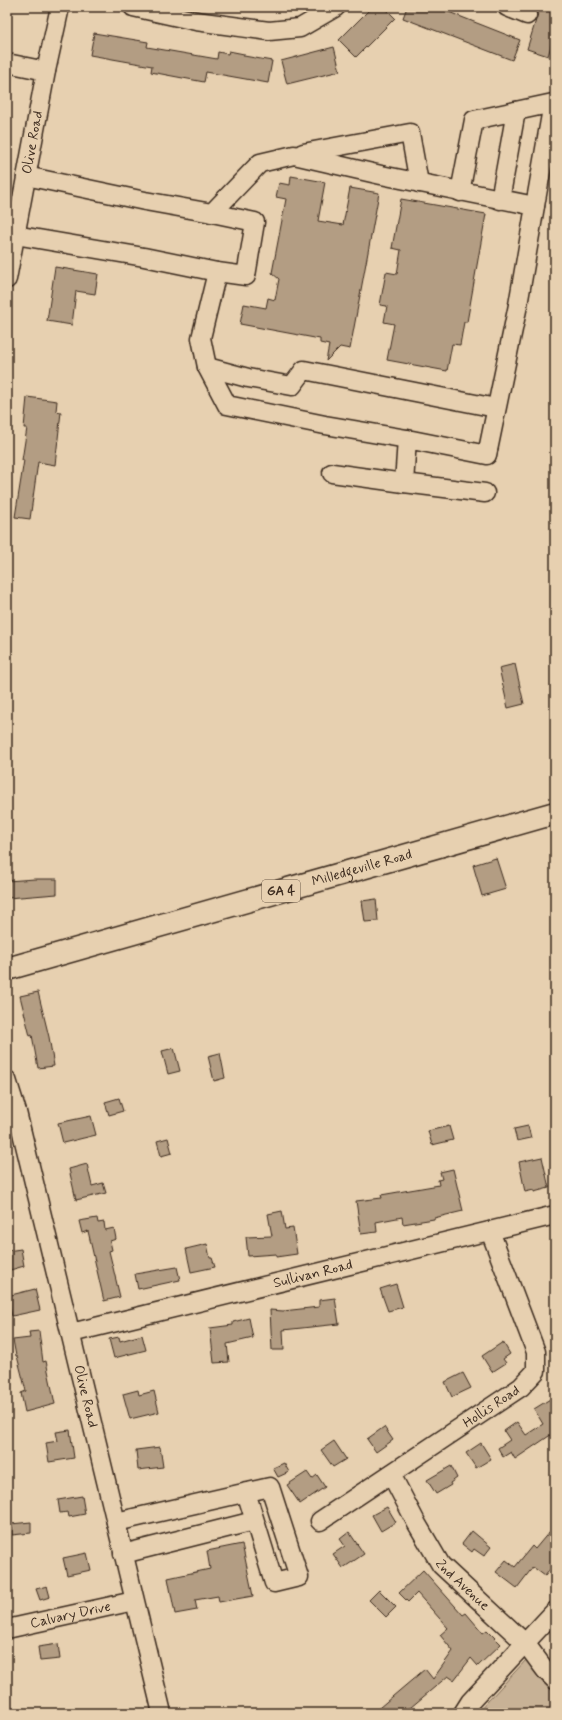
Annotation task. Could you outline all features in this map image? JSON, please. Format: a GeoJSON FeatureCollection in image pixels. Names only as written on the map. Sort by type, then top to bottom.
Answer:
{"type":"FeatureCollection","features":[{"type":"Feature","properties":{"kind":"main road","name":"Milledgeville Road"},"geometry":{"type":"LineString","coordinates":[[7,969],[555,813]]}},
{"type":"Feature","properties":{"kind":"street","name":"Olive Road"},"geometry":{"type":"LineString","coordinates":[[7,278],[46,71],[60,7]]}},
{"type":"Feature","properties":{"kind":"street"},"geometry":{"type":"LineString","coordinates":[[133,7],[196,21],[269,30],[300,28],[336,7]]}},
{"type":"Feature","properties":{"kind":"street"},"geometry":{"type":"LineString","coordinates":[[507,7],[528,15]]}},
{"type":"Feature","properties":{"kind":"street"},"geometry":{"type":"LineString","coordinates":[[7,63],[46,71]]}},
{"type":"Feature","properties":{"kind":"street"},"geometry":{"type":"LineString","coordinates":[[217,272],[201,338],[207,367],[227,405],[487,455],[518,305],[553,103],[474,120],[460,192]]}},
{"type":"Feature","properties":{"kind":"street"},"geometry":{"type":"LineString","coordinates":[[500,200],[516,111]]}},
{"type":"Feature","properties":{"kind":"street"},"geometry":{"type":"LineString","coordinates":[[212,213],[260,163],[294,155],[410,134],[419,183]]}},
{"type":"Feature","properties":{"kind":"street"},"geometry":{"type":"LineString","coordinates":[[294,155],[460,192],[535,206]]}},
{"type":"Feature","properties":{"kind":"street"},"geometry":{"type":"LineString","coordinates":[[15,235],[246,276],[255,222],[26,176]]}},
{"type":"Feature","properties":{"kind":"street"},"geometry":{"type":"LineString","coordinates":[[207,367],[248,378],[292,386],[304,370],[496,408]]}},
{"type":"Feature","properties":{"kind":"street"},"geometry":{"type":"LineString","coordinates":[[404,484],[407,439]]}},
{"type":"Feature","properties":{"kind":"street"},"geometry":{"type":"LineString","coordinates":[[332,473],[404,484],[485,493]]}},
{"type":"Feature","properties":{"kind":"street","name":"Olive Road"},"geometry":{"type":"LineString","coordinates":[[7,1080],[17,1112],[162,1713]]}},
{"type":"Feature","properties":{"kind":"street","name":"Sullivan Road"},"geometry":{"type":"LineString","coordinates":[[71,1333],[555,1215]]}},
{"type":"Feature","properties":{"kind":"street","name":"Hollis Road"},"geometry":{"type":"LineString","coordinates":[[320,1521],[521,1387],[536,1371],[536,1352],[490,1231]]}},
{"type":"Feature","properties":{"kind":"street","name":"2nd Avenue"},"geometry":{"type":"LineString","coordinates":[[391,1474],[417,1524],[441,1565],[526,1644],[546,1671],[555,1680]]}},
{"type":"Feature","properties":{"kind":"street"},"geometry":{"type":"LineString","coordinates":[[116,1522],[270,1486],[299,1577],[274,1584],[246,1492]]}},
{"type":"Feature","properties":{"kind":"street"},"geometry":{"type":"LineString","coordinates":[[123,1554],[254,1521]]}},
{"type":"Feature","properties":{"kind":"street","name":"Calvary Drive"},"geometry":{"type":"LineString","coordinates":[[7,1629],[134,1600]]}},
{"type":"Feature","properties":{"kind":"street"},"geometry":{"type":"LineString","coordinates":[[463,1713],[470,1702],[555,1612]]}},
{"type":"Feature","properties":{"kind":"shaded area"},"geometry":{"type":"Polygon","coordinates":[[[526,1660],[555,1687],[555,1713],[477,1713],[526,1660]]]}},
{"type":"Feature","properties":{"kind":"building"},"geometry":{"type":"Polygon","coordinates":[[[372,7],[384,7],[395,18],[356,57],[339,40],[372,7]]]}},
{"type":"Feature","properties":{"kind":"building"},"geometry":{"type":"Polygon","coordinates":[[[407,7],[436,7],[520,40],[512,60],[403,18],[407,7]]]}},
{"type":"Feature","properties":{"kind":"building"},"geometry":{"type":"Polygon","coordinates":[[[540,7],[555,7],[555,32],[548,56],[527,49],[540,7]]]}},
{"type":"Feature","properties":{"kind":"building"},"geometry":{"type":"Polygon","coordinates":[[[94,33],[148,42],[147,47],[217,59],[218,52],[228,54],[229,51],[244,54],[244,56],[272,61],[268,83],[206,72],[204,82],[151,72],[152,66],[90,55],[94,33]]]}},
{"type":"Feature","properties":{"kind":"building"},"geometry":{"type":"Polygon","coordinates":[[[334,47],[340,71],[287,84],[281,61],[334,47]]]}},
{"type":"Feature","properties":{"kind":"building"},"geometry":{"type":"Polygon","coordinates":[[[291,176],[325,182],[318,221],[343,225],[350,188],[379,193],[350,349],[340,347],[326,361],[329,345],[320,343],[320,339],[240,324],[244,304],[266,308],[268,298],[275,300],[279,279],[272,273],[286,199],[276,197],[279,183],[290,185],[291,176]]]}},
{"type":"Feature","properties":{"kind":"building"},"geometry":{"type":"Polygon","coordinates":[[[401,199],[486,214],[467,322],[464,322],[460,345],[452,344],[447,371],[387,360],[394,324],[384,322],[387,306],[380,305],[386,272],[397,274],[401,250],[392,248],[401,199]]]}},
{"type":"Feature","properties":{"kind":"building"},"geometry":{"type":"Polygon","coordinates":[[[55,267],[98,274],[95,294],[76,291],[72,325],[47,321],[55,267]]]}},
{"type":"Feature","properties":{"kind":"building"},"geometry":{"type":"Polygon","coordinates":[[[27,397],[57,401],[56,411],[61,412],[55,465],[38,462],[30,519],[15,517],[24,460],[22,460],[27,428],[24,428],[27,397]]]}},
{"type":"Feature","properties":{"kind":"building"},"geometry":{"type":"Polygon","coordinates":[[[515,664],[524,704],[508,708],[499,668],[515,664]]]}},
{"type":"Feature","properties":{"kind":"building"},"geometry":{"type":"Polygon","coordinates":[[[496,858],[506,889],[482,896],[473,865],[496,858]]]}},
{"type":"Feature","properties":{"kind":"building"},"geometry":{"type":"Polygon","coordinates":[[[57,879],[57,894],[8,898],[7,881],[57,879]]]}},
{"type":"Feature","properties":{"kind":"building"},"geometry":{"type":"Polygon","coordinates":[[[376,899],[378,921],[365,922],[362,901],[376,899]]]}},
{"type":"Feature","properties":{"kind":"building"},"geometry":{"type":"Polygon","coordinates":[[[38,992],[49,1037],[54,1066],[38,1068],[32,1035],[30,1036],[20,996],[38,992]]]}},
{"type":"Feature","properties":{"kind":"building"},"geometry":{"type":"Polygon","coordinates":[[[174,1048],[180,1071],[168,1074],[162,1051],[174,1048]]]}},
{"type":"Feature","properties":{"kind":"building"},"geometry":{"type":"Polygon","coordinates":[[[220,1053],[225,1078],[214,1081],[208,1056],[220,1053]]]}},
{"type":"Feature","properties":{"kind":"building"},"geometry":{"type":"Polygon","coordinates":[[[119,1098],[123,1111],[109,1115],[105,1102],[119,1098]]]}},
{"type":"Feature","properties":{"kind":"building"},"geometry":{"type":"Polygon","coordinates":[[[91,1116],[96,1135],[63,1143],[58,1123],[91,1116]]]}},
{"type":"Feature","properties":{"kind":"building"},"geometry":{"type":"Polygon","coordinates":[[[449,1126],[453,1140],[432,1145],[428,1131],[449,1126]]]}},
{"type":"Feature","properties":{"kind":"building"},"geometry":{"type":"Polygon","coordinates":[[[528,1126],[531,1138],[517,1141],[514,1129],[528,1126]]]}},
{"type":"Feature","properties":{"kind":"building"},"geometry":{"type":"Polygon","coordinates":[[[168,1138],[172,1153],[161,1156],[157,1141],[168,1138]]]}},
{"type":"Feature","properties":{"kind":"building"},"geometry":{"type":"Polygon","coordinates":[[[542,1157],[549,1188],[534,1192],[534,1190],[525,1192],[519,1162],[542,1157]]]}},
{"type":"Feature","properties":{"kind":"building"},"geometry":{"type":"Polygon","coordinates":[[[87,1164],[92,1186],[103,1183],[106,1193],[76,1200],[69,1169],[87,1164]]]}},
{"type":"Feature","properties":{"kind":"building"},"geometry":{"type":"Polygon","coordinates":[[[453,1169],[463,1211],[434,1219],[403,1224],[402,1217],[376,1222],[377,1232],[361,1234],[356,1201],[382,1198],[381,1195],[439,1185],[438,1180],[442,1179],[440,1172],[453,1169]]]}},
{"type":"Feature","properties":{"kind":"building"},"geometry":{"type":"Polygon","coordinates":[[[282,1211],[285,1229],[293,1228],[297,1254],[276,1257],[276,1254],[248,1256],[246,1237],[272,1236],[268,1214],[282,1211]]]}},
{"type":"Feature","properties":{"kind":"building"},"geometry":{"type":"Polygon","coordinates":[[[97,1218],[98,1223],[104,1222],[105,1230],[114,1228],[116,1239],[110,1241],[112,1250],[109,1251],[120,1297],[104,1301],[88,1231],[82,1233],[79,1221],[97,1218]]]}},
{"type":"Feature","properties":{"kind":"building"},"geometry":{"type":"Polygon","coordinates":[[[207,1244],[210,1258],[212,1258],[215,1267],[191,1272],[186,1249],[207,1244]]]}},
{"type":"Feature","properties":{"kind":"building"},"geometry":{"type":"Polygon","coordinates":[[[21,1249],[24,1266],[7,1271],[7,1251],[21,1249]]]}},
{"type":"Feature","properties":{"kind":"building"},"geometry":{"type":"Polygon","coordinates":[[[177,1267],[180,1280],[138,1289],[135,1274],[177,1267]]]}},
{"type":"Feature","properties":{"kind":"building"},"geometry":{"type":"Polygon","coordinates":[[[396,1284],[403,1307],[388,1311],[380,1289],[396,1284]]]}},
{"type":"Feature","properties":{"kind":"building"},"geometry":{"type":"Polygon","coordinates":[[[35,1289],[40,1310],[12,1316],[7,1296],[35,1289]]]}},
{"type":"Feature","properties":{"kind":"building"},"geometry":{"type":"Polygon","coordinates":[[[335,1298],[339,1324],[283,1330],[284,1350],[272,1350],[270,1310],[283,1311],[319,1307],[319,1300],[335,1298]]]}},
{"type":"Feature","properties":{"kind":"building"},"geometry":{"type":"Polygon","coordinates":[[[249,1318],[253,1338],[227,1344],[229,1362],[214,1363],[210,1328],[233,1325],[233,1322],[249,1318]]]}},
{"type":"Feature","properties":{"kind":"building"},"geometry":{"type":"Polygon","coordinates":[[[39,1331],[43,1362],[46,1361],[55,1404],[25,1412],[21,1393],[26,1391],[13,1340],[30,1338],[29,1332],[39,1331]]]}},
{"type":"Feature","properties":{"kind":"building"},"geometry":{"type":"Polygon","coordinates":[[[142,1335],[146,1350],[114,1358],[109,1339],[119,1337],[120,1341],[142,1335]]]}},
{"type":"Feature","properties":{"kind":"building"},"geometry":{"type":"Polygon","coordinates":[[[503,1342],[510,1354],[503,1359],[506,1363],[492,1372],[482,1356],[503,1342]]]}},
{"type":"Feature","properties":{"kind":"building"},"geometry":{"type":"Polygon","coordinates":[[[463,1373],[471,1388],[452,1397],[445,1382],[463,1373]]]}},
{"type":"Feature","properties":{"kind":"building"},"geometry":{"type":"Polygon","coordinates":[[[138,1390],[139,1395],[154,1391],[159,1412],[130,1419],[123,1394],[138,1390]]]}},
{"type":"Feature","properties":{"kind":"building"},"geometry":{"type":"Polygon","coordinates":[[[555,1396],[555,1432],[515,1459],[511,1452],[503,1457],[498,1448],[510,1440],[504,1431],[517,1422],[526,1435],[543,1424],[534,1409],[555,1396]]]}},
{"type":"Feature","properties":{"kind":"building"},"geometry":{"type":"Polygon","coordinates":[[[384,1427],[393,1440],[376,1452],[367,1439],[384,1427]]]}},
{"type":"Feature","properties":{"kind":"building"},"geometry":{"type":"Polygon","coordinates":[[[70,1430],[74,1458],[49,1462],[46,1443],[58,1441],[56,1432],[70,1430]]]}},
{"type":"Feature","properties":{"kind":"building"},"geometry":{"type":"Polygon","coordinates":[[[334,1441],[346,1459],[333,1467],[321,1450],[334,1441]]]}},
{"type":"Feature","properties":{"kind":"building"},"geometry":{"type":"Polygon","coordinates":[[[481,1443],[491,1459],[476,1468],[466,1453],[481,1443]]]}},
{"type":"Feature","properties":{"kind":"building"},"geometry":{"type":"Polygon","coordinates":[[[160,1447],[163,1467],[138,1470],[136,1450],[160,1447]]]}},
{"type":"Feature","properties":{"kind":"building"},"geometry":{"type":"Polygon","coordinates":[[[284,1463],[289,1472],[278,1477],[273,1468],[284,1463]]]}},
{"type":"Feature","properties":{"kind":"building"},"geometry":{"type":"Polygon","coordinates":[[[451,1466],[457,1478],[450,1483],[451,1485],[436,1494],[427,1480],[451,1466]]]}},
{"type":"Feature","properties":{"kind":"building"},"geometry":{"type":"Polygon","coordinates":[[[307,1472],[312,1479],[317,1475],[325,1487],[300,1504],[287,1485],[307,1472]]]}},
{"type":"Feature","properties":{"kind":"building"},"geometry":{"type":"Polygon","coordinates":[[[82,1496],[85,1514],[69,1517],[68,1512],[60,1513],[58,1500],[82,1496]]]}},
{"type":"Feature","properties":{"kind":"building"},"geometry":{"type":"Polygon","coordinates":[[[387,1507],[396,1522],[381,1531],[372,1515],[387,1507]]]}},
{"type":"Feature","properties":{"kind":"building"},"geometry":{"type":"Polygon","coordinates":[[[31,1522],[31,1533],[12,1535],[11,1524],[31,1522]]]}},
{"type":"Feature","properties":{"kind":"building"},"geometry":{"type":"Polygon","coordinates":[[[555,1525],[555,1563],[545,1576],[533,1567],[517,1588],[496,1572],[506,1560],[515,1567],[532,1546],[535,1549],[555,1525]]]}},
{"type":"Feature","properties":{"kind":"building"},"geometry":{"type":"Polygon","coordinates":[[[472,1531],[491,1547],[484,1556],[474,1549],[472,1552],[462,1544],[472,1531]]]}},
{"type":"Feature","properties":{"kind":"building"},"geometry":{"type":"Polygon","coordinates":[[[349,1532],[364,1554],[343,1568],[333,1554],[345,1546],[340,1539],[349,1532]]]}},
{"type":"Feature","properties":{"kind":"building"},"geometry":{"type":"Polygon","coordinates":[[[242,1544],[253,1596],[219,1602],[218,1596],[195,1600],[197,1610],[175,1614],[168,1578],[210,1569],[207,1551],[242,1544]]]}},
{"type":"Feature","properties":{"kind":"building"},"geometry":{"type":"Polygon","coordinates":[[[87,1553],[91,1570],[67,1575],[63,1558],[87,1553]]]}},
{"type":"Feature","properties":{"kind":"building"},"geometry":{"type":"Polygon","coordinates":[[[423,1570],[463,1615],[466,1613],[483,1633],[487,1630],[501,1644],[478,1666],[471,1658],[454,1680],[448,1676],[404,1713],[373,1713],[425,1669],[433,1679],[453,1651],[440,1635],[448,1628],[417,1593],[408,1602],[399,1593],[423,1570]]]}},
{"type":"Feature","properties":{"kind":"building"},"geometry":{"type":"Polygon","coordinates":[[[47,1586],[50,1597],[40,1600],[36,1589],[47,1586]]]}},
{"type":"Feature","properties":{"kind":"building"},"geometry":{"type":"Polygon","coordinates":[[[379,1590],[396,1607],[386,1617],[369,1600],[379,1590]]]}},
{"type":"Feature","properties":{"kind":"building"},"geometry":{"type":"Polygon","coordinates":[[[58,1644],[60,1659],[40,1661],[38,1647],[58,1644]]]}}]}
